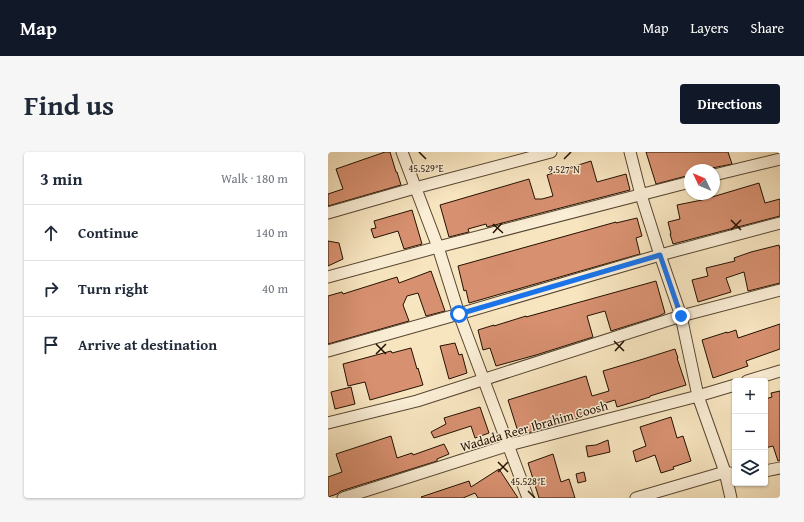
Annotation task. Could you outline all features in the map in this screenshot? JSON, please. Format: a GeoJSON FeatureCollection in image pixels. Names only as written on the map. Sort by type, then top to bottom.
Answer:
{"type":"FeatureCollection","features":[{"type":"Feature","properties":{"kind":"street"},"geometry":{"type":"LineString","coordinates":[[402,152],[438,247],[459,314],[528,498]]}},
{"type":"Feature","properties":{"kind":"street"},"geometry":{"type":"LineString","coordinates":[[328,213],[551,152]]}},
{"type":"Feature","properties":{"kind":"street"},"geometry":{"type":"LineString","coordinates":[[630,152],[641,195],[681,316],[698,396],[730,473],[731,498]]}},
{"type":"Feature","properties":{"kind":"street"},"geometry":{"type":"LineString","coordinates":[[720,174],[780,159]]}},
{"type":"Feature","properties":{"kind":"street"},"geometry":{"type":"LineString","coordinates":[[328,278],[438,247],[684,184]]}},
{"type":"Feature","properties":{"kind":"street"},"geometry":{"type":"LineString","coordinates":[[328,351],[660,255],[780,223]]}},
{"type":"Feature","properties":{"kind":"street"},"geometry":{"type":"LineString","coordinates":[[328,423],[417,401],[681,316],[780,290]]}},
{"type":"Feature","properties":{"kind":"street"},"geometry":{"type":"LineString","coordinates":[[757,378],[780,371]]}},
{"type":"Feature","properties":{"kind":"street","name":"Wadada Reer Ibrahim Coosh"},"geometry":{"type":"LineString","coordinates":[[343,498],[509,446],[698,396],[732,385]]}},
{"type":"Feature","properties":{"kind":"street"},"geometry":{"type":"LineString","coordinates":[[768,470],[780,468]]}},
{"type":"Feature","properties":{"kind":"street"},"geometry":{"type":"LineString","coordinates":[[636,498],[730,473]]}},
{"type":"Feature","properties":{"kind":"building"},"geometry":{"type":"Polygon","coordinates":[[[385,152],[390,152],[401,185],[328,206],[328,194],[343,189],[336,169],[385,152]]]}},
{"type":"Feature","properties":{"kind":"building"},"geometry":{"type":"Polygon","coordinates":[[[646,152],[728,152],[732,164],[720,166],[720,164],[684,164],[684,177],[656,184],[646,152]]]}},
{"type":"Feature","properties":{"kind":"building"},"geometry":{"type":"Polygon","coordinates":[[[591,161],[597,182],[626,174],[630,190],[487,227],[486,224],[468,229],[469,232],[449,237],[440,205],[529,179],[535,199],[553,196],[547,175],[591,161]]]}},
{"type":"Feature","properties":{"kind":"building"},"geometry":{"type":"Polygon","coordinates":[[[759,183],[765,203],[780,199],[780,216],[673,244],[668,222],[680,219],[677,205],[702,200],[720,200],[720,195],[759,183]]]}},
{"type":"Feature","properties":{"kind":"building"},"geometry":{"type":"Polygon","coordinates":[[[412,210],[422,244],[404,249],[398,231],[374,238],[371,229],[376,228],[374,221],[412,210]]]}},
{"type":"Feature","properties":{"kind":"building"},"geometry":{"type":"Polygon","coordinates":[[[637,218],[642,236],[636,238],[640,254],[469,303],[466,290],[464,291],[458,266],[616,222],[637,218]]]}},
{"type":"Feature","properties":{"kind":"building"},"geometry":{"type":"Polygon","coordinates":[[[328,241],[339,243],[343,259],[328,266],[328,241]]]}},
{"type":"Feature","properties":{"kind":"building"},"geometry":{"type":"Polygon","coordinates":[[[779,245],[780,283],[748,291],[744,272],[726,278],[731,292],[698,302],[692,280],[708,276],[706,268],[735,261],[734,258],[779,245]]]}},
{"type":"Feature","properties":{"kind":"building"},"geometry":{"type":"Polygon","coordinates":[[[431,271],[445,311],[426,316],[418,293],[407,296],[403,305],[409,321],[328,344],[328,296],[342,292],[343,294],[397,277],[399,283],[431,271]]]}},
{"type":"Feature","properties":{"kind":"building"},"geometry":{"type":"Polygon","coordinates":[[[656,281],[665,313],[659,316],[611,331],[605,311],[587,316],[593,337],[496,366],[490,348],[483,350],[478,330],[656,281]]]}},
{"type":"Feature","properties":{"kind":"building"},"geometry":{"type":"Polygon","coordinates":[[[780,324],[780,349],[746,361],[748,366],[713,378],[702,340],[736,330],[738,338],[780,324]]]}},
{"type":"Feature","properties":{"kind":"building"},"geometry":{"type":"Polygon","coordinates":[[[455,343],[459,355],[462,354],[467,373],[449,379],[440,346],[455,343]]]}},
{"type":"Feature","properties":{"kind":"building"},"geometry":{"type":"Polygon","coordinates":[[[411,348],[423,385],[370,400],[365,382],[348,386],[343,364],[391,351],[392,353],[411,348]]]}},
{"type":"Feature","properties":{"kind":"building"},"geometry":{"type":"Polygon","coordinates":[[[675,349],[686,385],[617,407],[615,400],[599,405],[601,409],[578,416],[579,418],[519,435],[508,400],[586,376],[592,396],[609,391],[603,371],[675,349]]]}},
{"type":"Feature","properties":{"kind":"building"},"geometry":{"type":"Polygon","coordinates":[[[351,387],[355,404],[335,409],[331,392],[351,387]]]}},
{"type":"Feature","properties":{"kind":"building"},"geometry":{"type":"Polygon","coordinates":[[[780,391],[780,460],[778,461],[773,446],[768,447],[768,398],[772,397],[771,393],[780,391]]]}},
{"type":"Feature","properties":{"kind":"building"},"geometry":{"type":"Polygon","coordinates":[[[480,407],[489,433],[475,438],[471,426],[434,438],[431,432],[446,424],[444,418],[480,407]]]}},
{"type":"Feature","properties":{"kind":"building"},"geometry":{"type":"Polygon","coordinates":[[[671,417],[677,438],[683,436],[691,461],[661,473],[655,455],[636,462],[633,451],[646,446],[640,427],[671,417]]]}},
{"type":"Feature","properties":{"kind":"building"},"geometry":{"type":"Polygon","coordinates":[[[391,436],[397,458],[412,453],[413,455],[444,444],[449,454],[437,459],[437,461],[341,491],[328,497],[328,477],[342,472],[336,454],[391,436]]]}},
{"type":"Feature","properties":{"kind":"building"},"geometry":{"type":"Polygon","coordinates":[[[608,440],[610,452],[588,457],[586,446],[596,445],[608,440]]]}},
{"type":"Feature","properties":{"kind":"building"},"geometry":{"type":"Polygon","coordinates":[[[553,454],[561,482],[569,479],[575,498],[539,498],[528,463],[553,454]]]}},
{"type":"Feature","properties":{"kind":"building"},"geometry":{"type":"Polygon","coordinates":[[[499,469],[518,498],[478,498],[475,493],[463,498],[421,497],[469,481],[471,487],[499,469]]]}},
{"type":"Feature","properties":{"kind":"building"},"geometry":{"type":"Polygon","coordinates":[[[584,472],[586,481],[578,483],[576,474],[584,472]]]}},
{"type":"Feature","properties":{"kind":"route"},"geometry":{"type":"LineString","coordinates":[[459,314],[660,255],[681,316]]}}]}
